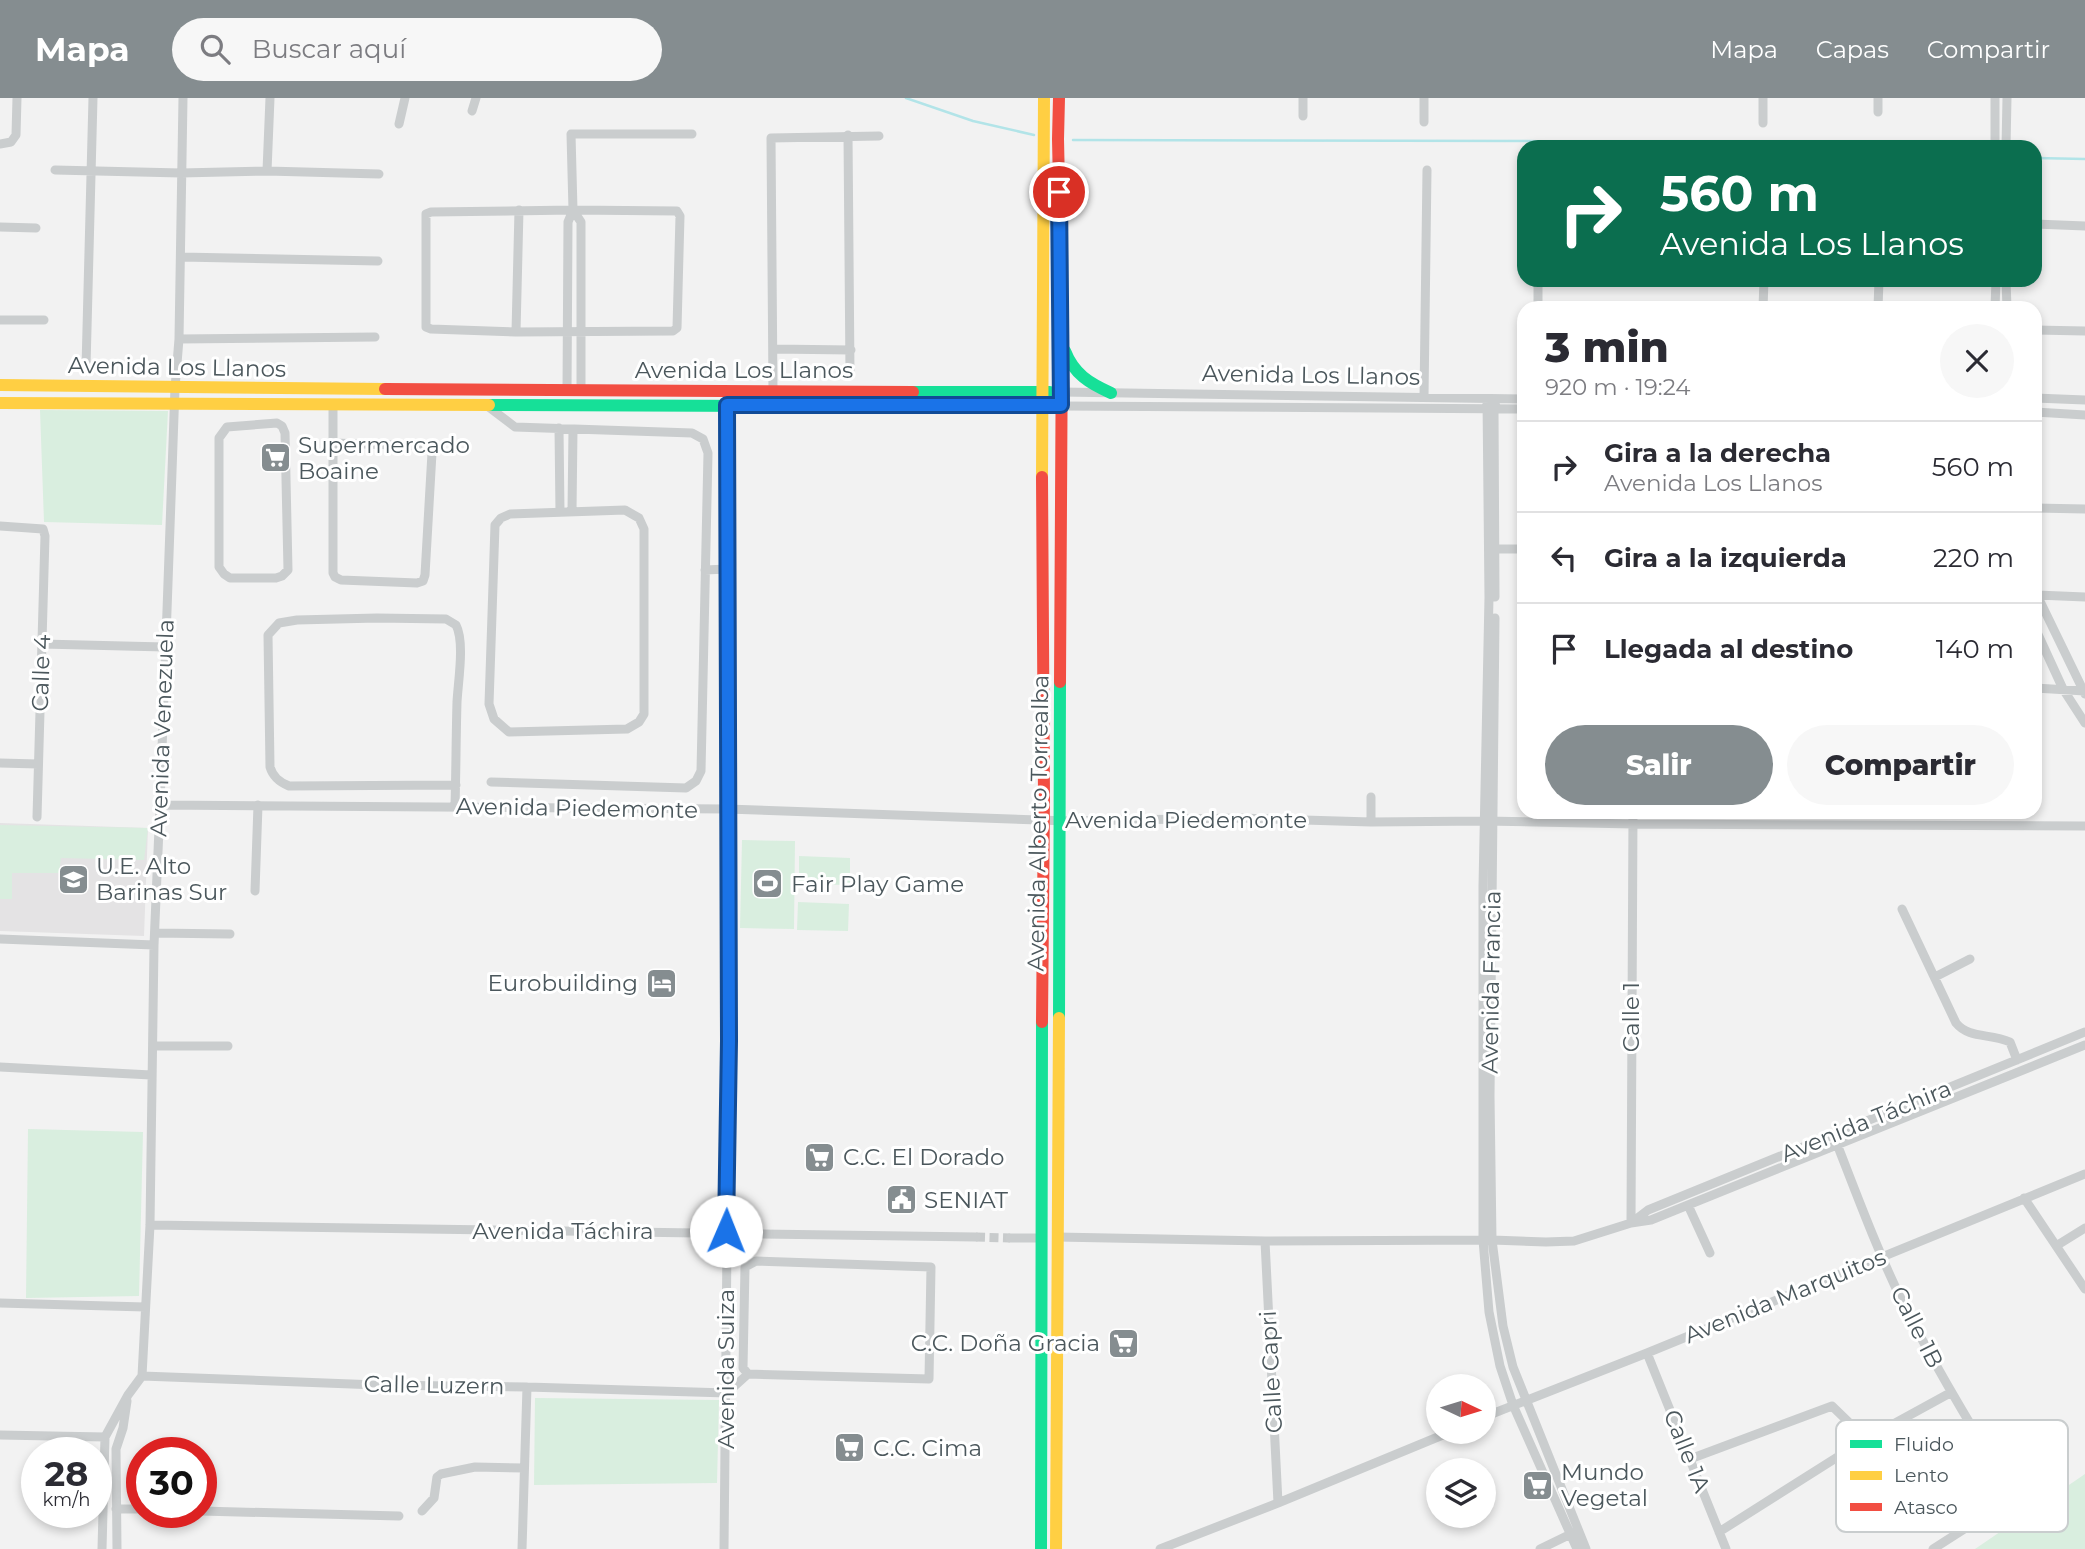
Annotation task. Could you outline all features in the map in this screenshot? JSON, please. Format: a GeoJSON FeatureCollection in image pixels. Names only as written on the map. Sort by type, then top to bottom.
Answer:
{"type":"FeatureCollection","features":[{"type":"Feature","properties":{"kind":"main road","name":"Avenida Alberto Torrealba"},"geometry":{"type":"LineString","coordinates":[[1041,1549],[1044,98]]}},
{"type":"Feature","properties":{"kind":"main road","name":"Avenida Alberto Torrealba"},"geometry":{"type":"LineString","coordinates":[[1057,1546],[1061,405],[1059,98]]}},
{"type":"Feature","properties":{"kind":"main road"},"geometry":{"type":"LineString","coordinates":[[1061,340],[1075,372],[1088,383],[1111,393]]}},
{"type":"Feature","properties":{"kind":"main road","name":"Avenida Los Llanos"},"geometry":{"type":"LineString","coordinates":[[0,385],[567,391],[1061,392]]}},
{"type":"Feature","properties":{"kind":"main road","name":"Avenida Los Llanos"},"geometry":{"type":"LineString","coordinates":[[0,403],[1061,405]]}},
{"type":"Feature","properties":{"kind":"street"},"geometry":{"type":"LineString","coordinates":[[0,144],[10,142],[16,135],[17,98]]}},
{"type":"Feature","properties":{"kind":"street"},"geometry":{"type":"LineString","coordinates":[[86,367],[93,98]]}},
{"type":"Feature","properties":{"kind":"street","name":"Avenida Venezuela"},"geometry":{"type":"LineString","coordinates":[[142,1376],[150,1225],[153,945],[174,405],[179,339],[183,98]]}},
{"type":"Feature","properties":{"kind":"street"},"geometry":{"type":"LineString","coordinates":[[267,171],[271,98]]}},
{"type":"Feature","properties":{"kind":"street"},"geometry":{"type":"LineString","coordinates":[[399,124],[405,98]]}},
{"type":"Feature","properties":{"kind":"street"},"geometry":{"type":"LineString","coordinates":[[472,111],[476,98]]}},
{"type":"Feature","properties":{"kind":"street"},"geometry":{"type":"LineString","coordinates":[[1303,98],[1303,116]]}},
{"type":"Feature","properties":{"kind":"street"},"geometry":{"type":"LineString","coordinates":[[1424,98],[1424,122]]}},
{"type":"Feature","properties":{"kind":"street"},"geometry":{"type":"LineString","coordinates":[[1763,98],[1763,123]]}},
{"type":"Feature","properties":{"kind":"street"},"geometry":{"type":"LineString","coordinates":[[1878,98],[1878,112]]}},
{"type":"Feature","properties":{"kind":"street"},"geometry":{"type":"LineString","coordinates":[[1995,98],[1995,140]]}},
{"type":"Feature","properties":{"kind":"street"},"geometry":{"type":"LineString","coordinates":[[2006,140],[2007,98]]}},
{"type":"Feature","properties":{"kind":"street"},"geometry":{"type":"LineString","coordinates":[[567,391],[568,222],[573,210],[571,134],[692,134]]}},
{"type":"Feature","properties":{"kind":"street"},"geometry":{"type":"LineString","coordinates":[[848,135],[850,374]]}},
{"type":"Feature","properties":{"kind":"street"},"geometry":{"type":"LineString","coordinates":[[773,390],[771,138],[879,136]]}},
{"type":"Feature","properties":{"kind":"street"},"geometry":{"type":"LineString","coordinates":[[55,170],[379,174]]}},
{"type":"Feature","properties":{"kind":"street","name":"Avenida Los Llanos"},"geometry":{"type":"LineString","coordinates":[[1424,397],[1427,170]]}},
{"type":"Feature","properties":{"kind":"street"},"geometry":{"type":"LineString","coordinates":[[516,332],[519,210]]}},
{"type":"Feature","properties":{"kind":"street"},"geometry":{"type":"LineString","coordinates":[[573,210],[581,222],[581,391]]}},
{"type":"Feature","properties":{"kind":"street"},"geometry":{"type":"LineString","coordinates":[[573,210],[677,211],[680,216],[677,328],[673,331],[516,332],[426,327],[426,214],[573,210]]}},
{"type":"Feature","properties":{"kind":"street"},"geometry":{"type":"LineString","coordinates":[[2042,224],[2085,226]]}},
{"type":"Feature","properties":{"kind":"street"},"geometry":{"type":"LineString","coordinates":[[0,227],[36,228]]}},
{"type":"Feature","properties":{"kind":"street"},"geometry":{"type":"LineString","coordinates":[[181,257],[378,261]]}},
{"type":"Feature","properties":{"kind":"street"},"geometry":{"type":"LineString","coordinates":[[0,320],[44,320]]}},
{"type":"Feature","properties":{"kind":"street"},"geometry":{"type":"LineString","coordinates":[[2042,330],[2085,331]]}},
{"type":"Feature","properties":{"kind":"street"},"geometry":{"type":"LineString","coordinates":[[179,339],[375,337]]}},
{"type":"Feature","properties":{"kind":"street"},"geometry":{"type":"LineString","coordinates":[[774,349],[851,349]]}},
{"type":"Feature","properties":{"kind":"street","name":"Avenida Suiza"},"geometry":{"type":"LineString","coordinates":[[724,1549],[729,1041],[728,391]]}},
{"type":"Feature","properties":{"kind":"street","name":"Avenida Los Llanos"},"geometry":{"type":"LineString","coordinates":[[1061,392],[1424,397],[1517,409]]}},
{"type":"Feature","properties":{"kind":"street"},"geometry":{"type":"LineString","coordinates":[[2042,398],[2085,400]]}},
{"type":"Feature","properties":{"kind":"street","name":"Avenida Los Llanos"},"geometry":{"type":"LineString","coordinates":[[1061,405],[1491,404],[1517,400]]}},
{"type":"Feature","properties":{"kind":"street","name":"Avenida Francia"},"geometry":{"type":"LineString","coordinates":[[1491,404],[1489,1312],[1500,1366],[1513,1405],[1575,1532],[1586,1549]]}},
{"type":"Feature","properties":{"kind":"street"},"geometry":{"type":"LineString","coordinates":[[248,405],[249,424]]}},
{"type":"Feature","properties":{"kind":"street"},"geometry":{"type":"LineString","coordinates":[[333,443],[426,446],[430,449],[432,453],[423,581],[341,580],[335,577],[333,573],[333,443],[334,405]]}},
{"type":"Feature","properties":{"kind":"street"},"geometry":{"type":"LineString","coordinates":[[486,405],[514,426],[692,433],[703,439],[708,453],[701,771],[696,781],[686,788],[491,782]]}},
{"type":"Feature","properties":{"kind":"street"},"geometry":{"type":"LineString","coordinates":[[2042,412],[2085,415]]}},
{"type":"Feature","properties":{"kind":"street"},"geometry":{"type":"LineString","coordinates":[[277,423],[285,433],[289,565],[279,577],[233,579],[219,567],[219,438],[227,427],[249,424],[277,423]]}},
{"type":"Feature","properties":{"kind":"street"},"geometry":{"type":"LineString","coordinates":[[559,428],[560,512]]}},
{"type":"Feature","properties":{"kind":"street"},"geometry":{"type":"LineString","coordinates":[[572,512],[573,429]]}},
{"type":"Feature","properties":{"kind":"street"},"geometry":{"type":"LineString","coordinates":[[2042,508],[2085,509]]}},
{"type":"Feature","properties":{"kind":"street"},"geometry":{"type":"LineString","coordinates":[[625,510],[635,514],[643,525],[645,714],[636,725],[627,729],[509,732],[494,719],[489,704],[494,529],[501,518],[510,514],[560,512],[625,510]]}},
{"type":"Feature","properties":{"kind":"street","name":"Calle 4"},"geometry":{"type":"LineString","coordinates":[[0,526],[43,529],[45,536],[37,817]]}},
{"type":"Feature","properties":{"kind":"street"},"geometry":{"type":"LineString","coordinates":[[1492,549],[1517,549]]}},
{"type":"Feature","properties":{"kind":"street"},"geometry":{"type":"LineString","coordinates":[[705,570],[727,569]]}},
{"type":"Feature","properties":{"kind":"street"},"geometry":{"type":"LineString","coordinates":[[2042,593],[2085,597]]}},
{"type":"Feature","properties":{"kind":"street"},"geometry":{"type":"LineString","coordinates":[[2042,605],[2084,692]]}},
{"type":"Feature","properties":{"kind":"street"},"geometry":{"type":"LineString","coordinates":[[455,806],[456,785],[460,637],[453,623],[446,620],[377,618],[283,621],[274,626],[268,635],[270,754],[271,771],[279,782],[289,786],[456,785]]}},
{"type":"Feature","properties":{"kind":"street"},"geometry":{"type":"LineString","coordinates":[[2042,643],[2063,689],[2085,723]]}},
{"type":"Feature","properties":{"kind":"street"},"geometry":{"type":"LineString","coordinates":[[42,644],[165,647]]}},
{"type":"Feature","properties":{"kind":"street"},"geometry":{"type":"LineString","coordinates":[[2042,688],[2084,692]]}},
{"type":"Feature","properties":{"kind":"street"},"geometry":{"type":"LineString","coordinates":[[0,763],[38,764]]}},
{"type":"Feature","properties":{"kind":"street"},"geometry":{"type":"LineString","coordinates":[[1371,797],[1371,822]]}},
{"type":"Feature","properties":{"kind":"street","name":"Avenida Piedemonte"},"geometry":{"type":"LineString","coordinates":[[160,805],[727,809],[1059,821],[1239,818],[1371,822],[2085,826]]}},
{"type":"Feature","properties":{"kind":"street"},"geometry":{"type":"LineString","coordinates":[[255,891],[258,806]]}},
{"type":"Feature","properties":{"kind":"street","name":"Calle 1"},"geometry":{"type":"LineString","coordinates":[[1631,1223],[1633,819]]}},
{"type":"Feature","properties":{"kind":"street"},"geometry":{"type":"LineString","coordinates":[[1902,909],[1956,1023],[1966,1033],[1993,1036],[2010,1042],[2017,1060]]}},
{"type":"Feature","properties":{"kind":"street"},"geometry":{"type":"LineString","coordinates":[[155,933],[230,934]]}},
{"type":"Feature","properties":{"kind":"street"},"geometry":{"type":"LineString","coordinates":[[0,939],[153,945]]}},
{"type":"Feature","properties":{"kind":"street"},"geometry":{"type":"LineString","coordinates":[[1935,976],[1970,959]]}},
{"type":"Feature","properties":{"kind":"street","name":"Avenida Táchira"},"geometry":{"type":"LineString","coordinates":[[1649,1215],[2085,1032]]}},
{"type":"Feature","properties":{"kind":"street"},"geometry":{"type":"LineString","coordinates":[[1057,1237],[1265,1241],[1574,1241],[1649,1215],[1688,1205],[2085,1045]]}},
{"type":"Feature","properties":{"kind":"street"},"geometry":{"type":"LineString","coordinates":[[153,1046],[228,1046]]}},
{"type":"Feature","properties":{"kind":"street"},"geometry":{"type":"LineString","coordinates":[[0,1067],[151,1075]]}},
{"type":"Feature","properties":{"kind":"street","name":"Calle 1B"},"geometry":{"type":"LineString","coordinates":[[1838,1144],[1903,1303],[1967,1420]]}},
{"type":"Feature","properties":{"kind":"street","name":"Avenida Marquitos"},"geometry":{"type":"LineString","coordinates":[[1496,1412],[2085,1174]]}},
{"type":"Feature","properties":{"kind":"street"},"geometry":{"type":"LineString","coordinates":[[2024,1198],[2085,1289]]}},
{"type":"Feature","properties":{"kind":"street"},"geometry":{"type":"LineString","coordinates":[[1688,1205],[1710,1253]]}},
{"type":"Feature","properties":{"kind":"street","name":"Avenida Táchira"},"geometry":{"type":"LineString","coordinates":[[150,1225],[475,1231],[726,1231],[976,1237]]}},
{"type":"Feature","properties":{"kind":"street"},"geometry":{"type":"LineString","coordinates":[[2056,1246],[2085,1228]]}},
{"type":"Feature","properties":{"kind":"street"},"geometry":{"type":"LineString","coordinates":[[1010,1238],[1042,1238]]}},
{"type":"Feature","properties":{"kind":"street","name":"Avenida Francia"},"geometry":{"type":"LineString","coordinates":[[1488,1240],[1513,1367],[1575,1532],[1577,1549]]}},
{"type":"Feature","properties":{"kind":"street","name":"Calle Capri"},"geometry":{"type":"LineString","coordinates":[[1265,1241],[1278,1503]]}},
{"type":"Feature","properties":{"kind":"street"},"geometry":{"type":"LineString","coordinates":[[727,1393],[748,1374],[929,1379],[931,1267],[756,1261],[745,1267],[743,1368],[748,1374]]}},
{"type":"Feature","properties":{"kind":"street"},"geometry":{"type":"LineString","coordinates":[[0,1303],[145,1307]]}},
{"type":"Feature","properties":{"kind":"street","name":"Calle 1A"},"geometry":{"type":"LineString","coordinates":[[1647,1353],[1726,1549]]}},
{"type":"Feature","properties":{"kind":"street"},"geometry":{"type":"LineString","coordinates":[[0,1435],[105,1437],[128,1395],[142,1376]]}},
{"type":"Feature","properties":{"kind":"street","name":"Calle Luzern"},"geometry":{"type":"LineString","coordinates":[[142,1376],[377,1385],[727,1393]]}},
{"type":"Feature","properties":{"kind":"street"},"geometry":{"type":"LineString","coordinates":[[522,1549],[527,1387]]}},
{"type":"Feature","properties":{"kind":"street"},"geometry":{"type":"LineString","coordinates":[[1900,1420],[1950,1392]]}},
{"type":"Feature","properties":{"kind":"street"},"geometry":{"type":"LineString","coordinates":[[117,1549],[116,1450],[123,1428],[128,1395]]}},
{"type":"Feature","properties":{"kind":"street"},"geometry":{"type":"LineString","coordinates":[[1690,1459],[1832,1406],[1846,1420]]}},
{"type":"Feature","properties":{"kind":"street"},"geometry":{"type":"LineString","coordinates":[[1160,1549],[1426,1442]]}},
{"type":"Feature","properties":{"kind":"street"},"geometry":{"type":"LineString","coordinates":[[1719,1532],[1836,1458]]}},
{"type":"Feature","properties":{"kind":"street"},"geometry":{"type":"LineString","coordinates":[[422,1511],[434,1498],[437,1477],[441,1474],[475,1467],[524,1468]]}},
{"type":"Feature","properties":{"kind":"street"},"geometry":{"type":"LineString","coordinates":[[116,1509],[126,1509]]}},
{"type":"Feature","properties":{"kind":"street"},"geometry":{"type":"LineString","coordinates":[[217,1511],[399,1516]]}},
{"type":"Feature","properties":{"kind":"street"},"geometry":{"type":"LineString","coordinates":[[102,1549],[103,1528]]}},
{"type":"Feature","properties":{"kind":"street"},"geometry":{"type":"LineString","coordinates":[[1540,1549],[1575,1532]]}},
{"type":"Feature","properties":{"kind":"street","name":"Calle 1B"},"geometry":{"type":"LineString","coordinates":[[1933,1549],[1960,1532]]}},
{"type":"Feature","properties":{"kind":"shaded area","name":"U.E. Alto Barinas Sur"},"geometry":{"type":"Polygon","coordinates":[[[0,823],[148,828],[144,936],[0,931],[0,823]]]}},
{"type":"Feature","properties":{"kind":"green space"},"geometry":{"type":"Polygon","coordinates":[[[40,410],[168,411],[162,525],[44,522],[40,410]]]}},
{"type":"Feature","properties":{"kind":"green space"},"geometry":{"type":"Polygon","coordinates":[[[0,825],[148,828],[144,860],[61,858],[59,873],[12,873],[12,899],[0,899],[0,825]]]}},
{"type":"Feature","properties":{"kind":"green space","name":"Fair Play Game"},"geometry":{"type":"Polygon","coordinates":[[[742,840],[795,841],[794,929],[740,928],[742,840]]]}},
{"type":"Feature","properties":{"kind":"green space"},"geometry":{"type":"Polygon","coordinates":[[[799,856],[850,858],[850,885],[799,884],[799,856]]]}},
{"type":"Feature","properties":{"kind":"green space"},"geometry":{"type":"Polygon","coordinates":[[[798,902],[849,904],[848,931],[797,930],[798,902]]]}},
{"type":"Feature","properties":{"kind":"green space"},"geometry":{"type":"Polygon","coordinates":[[[28,1129],[143,1132],[139,1296],[26,1298],[28,1129]]]}},
{"type":"Feature","properties":{"kind":"green space"},"geometry":{"type":"Polygon","coordinates":[[[535,1398],[719,1400],[717,1483],[534,1485],[535,1398]]]}},
{"type":"Feature","properties":{"kind":"green space"},"geometry":{"type":"Polygon","coordinates":[[[2085,1474],[2085,1549],[1975,1549],[2000,1532],[2068,1532],[2068,1486],[2085,1474]]]}},
{"type":"Feature","properties":{"kind":"waterway"},"geometry":{"type":"LineString","coordinates":[[906,98],[973,121],[1034,135]]}},
{"type":"Feature","properties":{"kind":"waterway"},"geometry":{"type":"LineString","coordinates":[[1073,140],[1517,141]]}},
{"type":"Feature","properties":{"kind":"waterway"},"geometry":{"type":"LineString","coordinates":[[2042,158],[2085,159]]}},
{"type":"Feature","properties":{"kind":"tunnel"},"geometry":{"type":"LineString","coordinates":[[976,1237],[1010,1238]]}},
{"type":"Feature","properties":{"kind":"traffic: fast"},"geometry":{"type":"LineString","coordinates":[[1065,351],[1083,377],[1111,393]]}},
{"type":"Feature","properties":{"kind":"traffic: fast"},"geometry":{"type":"LineString","coordinates":[[913,392],[1050,392]]}},
{"type":"Feature","properties":{"kind":"traffic: fast"},"geometry":{"type":"LineString","coordinates":[[489,405],[773,406]]}},
{"type":"Feature","properties":{"kind":"traffic: fast"},"geometry":{"type":"LineString","coordinates":[[1059,1018],[1060,682]]}},
{"type":"Feature","properties":{"kind":"traffic: fast"},"geometry":{"type":"LineString","coordinates":[[1041,1549],[1042,1022]]}},
{"type":"Feature","properties":{"kind":"traffic: slow"},"geometry":{"type":"LineString","coordinates":[[1042,477],[1044,98]]}},
{"type":"Feature","properties":{"kind":"traffic: slow"},"geometry":{"type":"LineString","coordinates":[[0,385],[385,389]]}},
{"type":"Feature","properties":{"kind":"traffic: slow"},"geometry":{"type":"LineString","coordinates":[[0,403],[489,405]]}},
{"type":"Feature","properties":{"kind":"traffic: slow"},"geometry":{"type":"LineString","coordinates":[[1056,1549],[1059,1018]]}},
{"type":"Feature","properties":{"kind":"traffic: jam"},"geometry":{"type":"LineString","coordinates":[[1059,98],[1062,324],[1060,682]]}},
{"type":"Feature","properties":{"kind":"traffic: jam"},"geometry":{"type":"LineString","coordinates":[[385,389],[913,392]]}},
{"type":"Feature","properties":{"kind":"traffic: jam"},"geometry":{"type":"LineString","coordinates":[[773,406],[1050,406]]}},
{"type":"Feature","properties":{"kind":"traffic: jam"},"geometry":{"type":"LineString","coordinates":[[1042,477],[1042,1022]]}},
{"type":"Feature","properties":{"kind":"place","name":"Supermercado Boaine"},"geometry":{"type":"Point","coordinates":[275,458]}},
{"type":"Feature","properties":{"kind":"place","name":"U.E. Alto Barinas Sur"},"geometry":{"type":"Point","coordinates":[73,879]}},
{"type":"Feature","properties":{"kind":"place","name":"Fair Play Game"},"geometry":{"type":"Point","coordinates":[768,884]}},
{"type":"Feature","properties":{"kind":"place","name":"Eurobuilding"},"geometry":{"type":"Point","coordinates":[661,983]}},
{"type":"Feature","properties":{"kind":"place","name":"C.C. El Dorado"},"geometry":{"type":"Point","coordinates":[820,1157]}},
{"type":"Feature","properties":{"kind":"place","name":"SENIAT"},"geometry":{"type":"Point","coordinates":[901,1200]}},
{"type":"Feature","properties":{"kind":"place","name":"C.C. Doña Gracia"},"geometry":{"type":"Point","coordinates":[1123,1343]}},
{"type":"Feature","properties":{"kind":"place","name":"C.C. Cima"},"geometry":{"type":"Point","coordinates":[850,1448]}},
{"type":"Feature","properties":{"kind":"place","name":"Mundo Vegetal"},"geometry":{"type":"Point","coordinates":[1538,1485]}},
{"type":"Feature","properties":{"kind":"route"},"geometry":{"type":"LineString","coordinates":[[726,1231],[729,1041],[727,405],[1061,405],[1059,192]]}}]}
